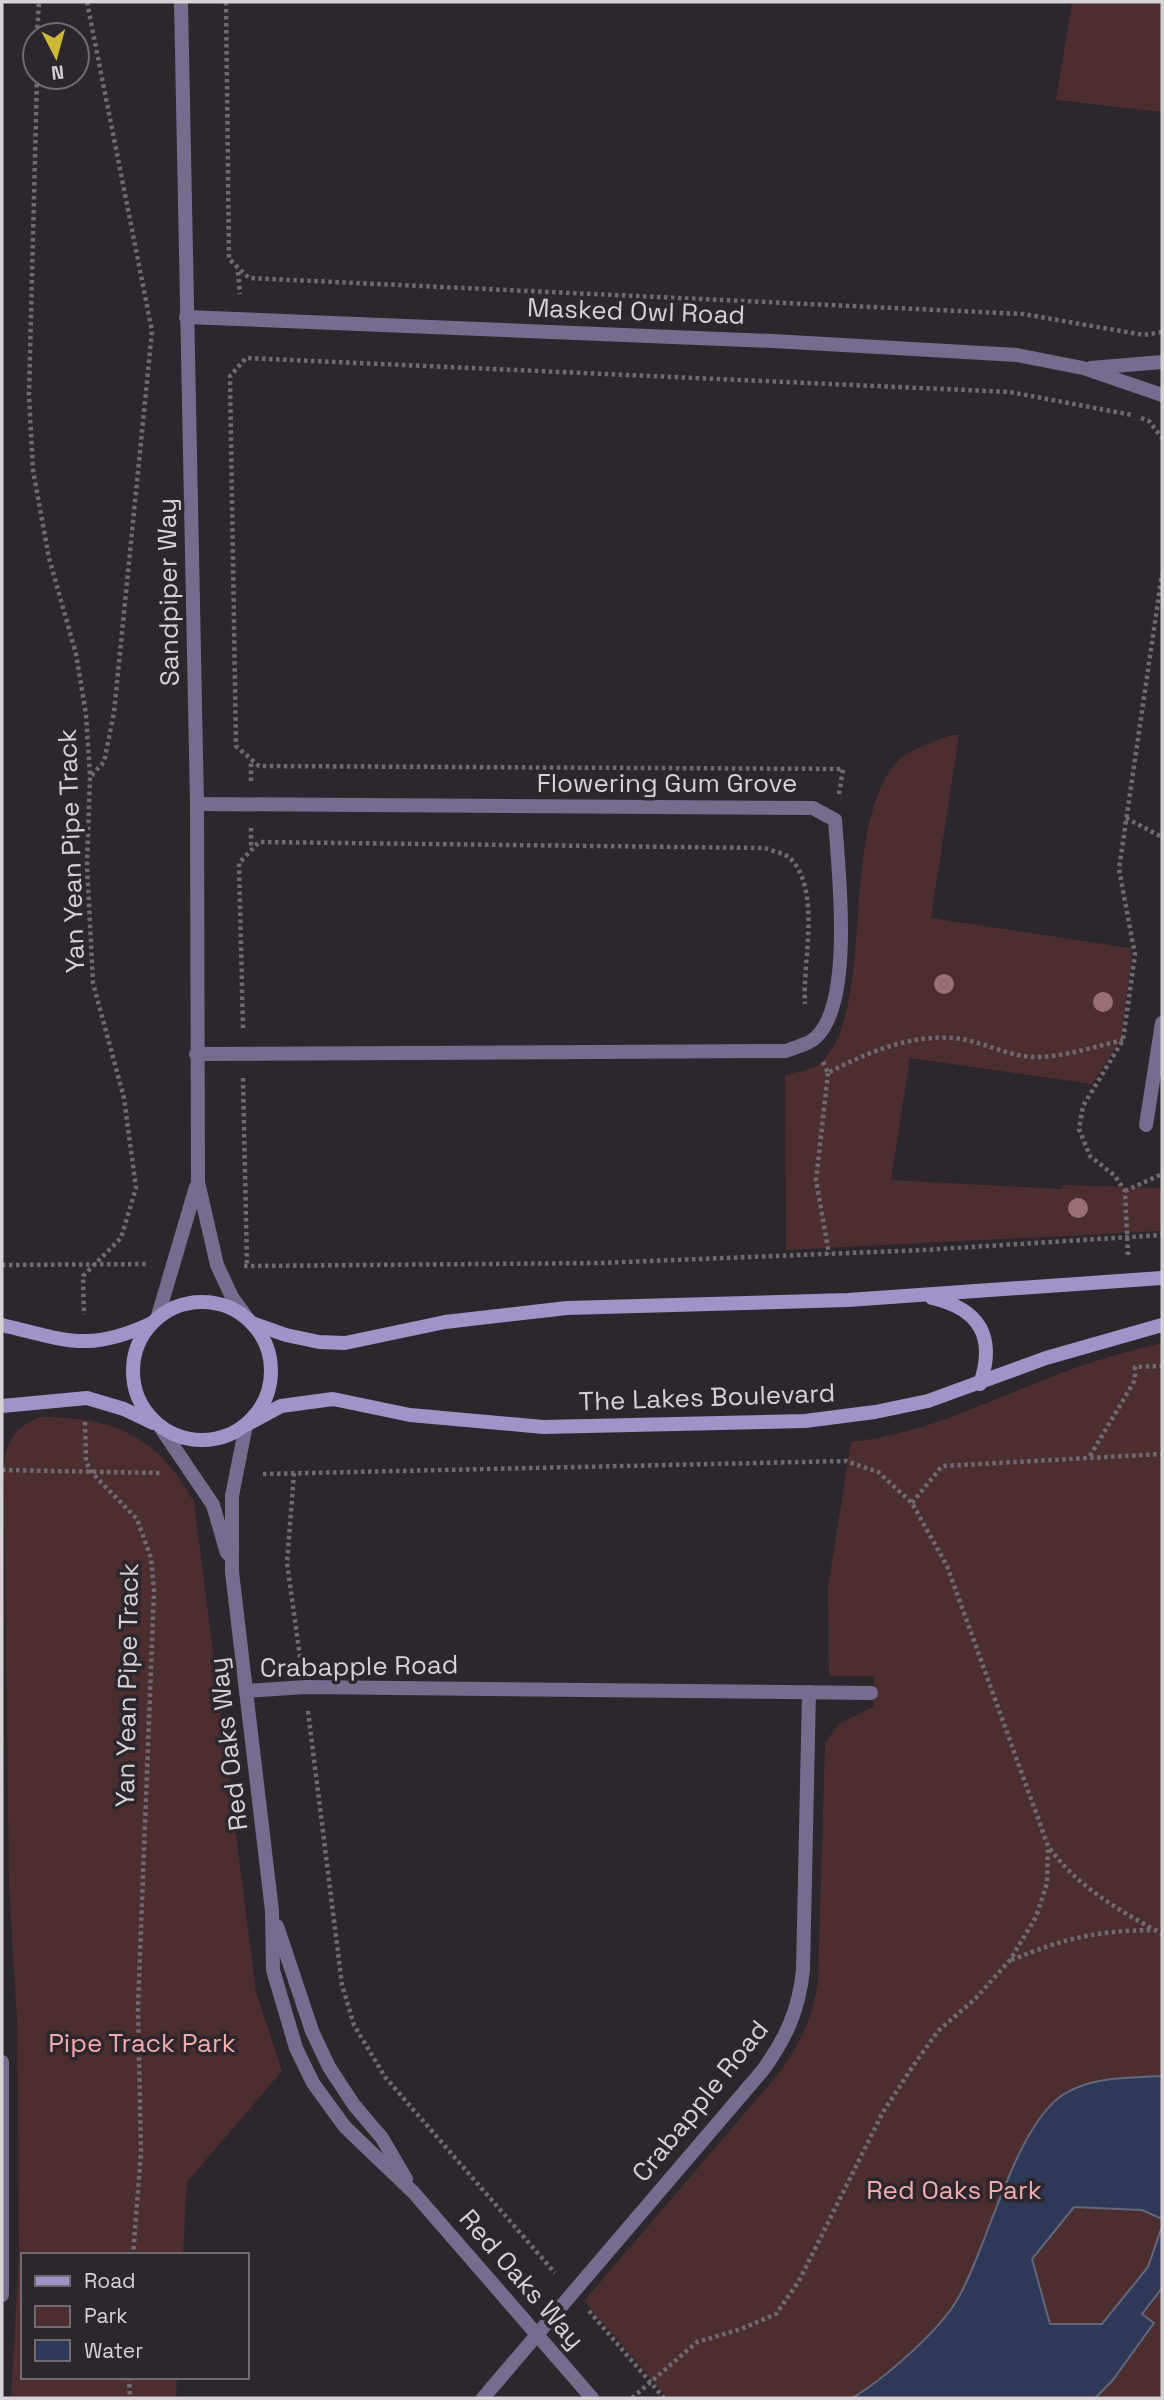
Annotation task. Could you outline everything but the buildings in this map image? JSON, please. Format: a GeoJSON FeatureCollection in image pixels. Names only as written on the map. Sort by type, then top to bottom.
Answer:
{"type":"FeatureCollection","features":[{"type":"Feature","properties":{"kind":"street","name":"Sandpiper Way"},"geometry":{"type":"LineString","coordinates":[[181,2],[197,804],[198,1182],[217,1265],[232,1297],[250,1321]]}},
{"type":"Feature","properties":{"kind":"street","name":"Masked Owl Road"},"geometry":{"type":"LineString","coordinates":[[186,317],[787,342],[1017,355],[1083,368]]}},
{"type":"Feature","properties":{"kind":"street"},"geometry":{"type":"LineString","coordinates":[[1083,368],[1162,362]]}},
{"type":"Feature","properties":{"kind":"street"},"geometry":{"type":"LineString","coordinates":[[1083,368],[1162,395]]}},
{"type":"Feature","properties":{"kind":"street","name":"Flowering Gum Grove"},"geometry":{"type":"LineString","coordinates":[[197,804],[813,808],[835,820]]}},
{"type":"Feature","properties":{"kind":"street"},"geometry":{"type":"LineString","coordinates":[[196,1054],[786,1051],[813,1040],[830,1016],[843,940],[835,820]]}},
{"type":"Feature","properties":{"kind":"street"},"geometry":{"type":"LineString","coordinates":[[1146,1125],[1162,1023]]}},
{"type":"Feature","properties":{"kind":"street","name":"Sandpiper Way"},"geometry":{"type":"LineString","coordinates":[[155,1321],[198,1182]]}},
{"type":"Feature","properties":{"kind":"street"},"geometry":{"type":"LineString","coordinates":[[2,1325],[86,1343],[124,1336],[155,1321],[173,1308],[192,1303],[212,1303],[231,1308],[250,1321],[286,1335],[345,1343],[445,1322],[543,1310],[917,1295],[1162,1278]]}},
{"type":"Feature","properties":{"kind":"street"},"geometry":{"type":"LineString","coordinates":[[917,1295],[953,1303],[969,1313],[981,1327],[987,1363],[980,1384]]}},
{"type":"Feature","properties":{"kind":"street"},"geometry":{"type":"LineString","coordinates":[[155,1321],[139,1341],[133,1364],[135,1388],[144,1409],[160,1427]]}},
{"type":"Feature","properties":{"kind":"street"},"geometry":{"type":"LineString","coordinates":[[2,1406],[87,1398],[124,1409],[181,1438],[204,1441],[226,1437],[247,1425],[262,1407],[271,1385],[272,1363],[265,1341],[250,1321]]}},
{"type":"Feature","properties":{"kind":"street","name":"The Lakes Boulevard"},"geometry":{"type":"LineString","coordinates":[[247,1425],[281,1406],[333,1399],[410,1415],[542,1427],[805,1421],[875,1412],[928,1401],[1046,1358],[1162,1325]]}},
{"type":"Feature","properties":{"kind":"street","name":"Red Oaks Way"},"geometry":{"type":"LineString","coordinates":[[247,1425],[235,1475],[232,1572],[272,1911],[276,1982],[296,2048],[313,2083],[345,2127],[414,2193],[592,2398]]}},
{"type":"Feature","properties":{"kind":"street","name":"Red Oaks Way"},"geometry":{"type":"LineString","coordinates":[[160,1427],[195,1474],[213,1505],[232,1572]]}},
{"type":"Feature","properties":{"kind":"street","name":"Crabapple Road"},"geometry":{"type":"LineString","coordinates":[[246,1691],[305,1687],[871,1693]]}},
{"type":"Feature","properties":{"kind":"street","name":"Crabapple Road"},"geometry":{"type":"LineString","coordinates":[[483,2398],[763,2070],[789,2030],[797,2009],[803,1970],[809,1692]]}},
{"type":"Feature","properties":{"kind":"street","name":"Red Oaks Way"},"geometry":{"type":"LineString","coordinates":[[272,1911],[312,2031],[329,2067],[354,2105],[382,2137],[414,2193]]}},
{"type":"Feature","properties":{"kind":"street"},"geometry":{"type":"LineString","coordinates":[[2,2062],[2,2295]]}},
{"type":"Feature","properties":{"kind":"path"},"geometry":{"type":"LineString","coordinates":[[38,21],[39,2]]}},
{"type":"Feature","properties":{"kind":"path"},"geometry":{"type":"LineString","coordinates":[[88,2],[152,331],[114,713],[104,762],[90,776]]}},
{"type":"Feature","properties":{"kind":"path"},"geometry":{"type":"LineString","coordinates":[[226,2],[229,259],[249,278],[1023,314],[1144,335],[1162,332]]}},
{"type":"Feature","properties":{"kind":"path","name":"Yan Yean Pipe Track"},"geometry":{"type":"LineString","coordinates":[[37,91],[29,395],[33,470],[49,558],[76,654],[86,714],[90,776],[87,865],[93,983],[124,1098],[136,1188],[121,1238],[91,1266]]}},
{"type":"Feature","properties":{"kind":"path"},"geometry":{"type":"LineString","coordinates":[[835,820],[843,769],[259,766],[251,761],[236,746],[230,376],[246,358],[1010,392],[1133,415],[1149,421],[1162,438]]}},
{"type":"Feature","properties":{"kind":"path"},"geometry":{"type":"LineString","coordinates":[[1130,1280],[1125,1191],[1115,1176],[1090,1156],[1079,1129],[1083,1106],[1124,1041],[1135,955],[1119,869],[1162,574]]}},
{"type":"Feature","properties":{"kind":"path"},"geometry":{"type":"LineString","coordinates":[[1126,818],[1162,837]]}},
{"type":"Feature","properties":{"kind":"path"},"geometry":{"type":"LineString","coordinates":[[247,1266],[239,863],[259,842],[765,848],[789,856],[799,872],[806,899],[808,941],[803,979],[806,1015],[813,1040]]}},
{"type":"Feature","properties":{"kind":"path"},"geometry":{"type":"LineString","coordinates":[[828,1073],[853,1060],[904,1042],[960,1039],[1001,1052],[1039,1057],[1124,1041]]}},
{"type":"Feature","properties":{"kind":"path"},"geometry":{"type":"LineString","coordinates":[[811,1062],[822,1058],[828,1073],[816,1180],[829,1254]]}},
{"type":"Feature","properties":{"kind":"path"},"geometry":{"type":"LineString","coordinates":[[243,1077],[252,1072]]}},
{"type":"Feature","properties":{"kind":"path"},"geometry":{"type":"LineString","coordinates":[[1125,1191],[1162,1174]]}},
{"type":"Feature","properties":{"kind":"path"},"geometry":{"type":"LineString","coordinates":[[217,1265],[600,1263],[829,1254],[1162,1235]]}},
{"type":"Feature","properties":{"kind":"path"},"geometry":{"type":"LineString","coordinates":[[2,1265],[174,1264]]}},
{"type":"Feature","properties":{"kind":"path"},"geometry":{"type":"LineString","coordinates":[[86,1343],[83,1276],[91,1266]]}},
{"type":"Feature","properties":{"kind":"path"},"geometry":{"type":"LineString","coordinates":[[1090,1457],[1135,1380],[1135,1367],[1162,1366]]}},
{"type":"Feature","properties":{"kind":"path"},"geometry":{"type":"LineString","coordinates":[[87,1398],[84,1452],[92,1473]]}},
{"type":"Feature","properties":{"kind":"path"},"geometry":{"type":"LineString","coordinates":[[912,1503],[942,1466],[1162,1454]]}},
{"type":"Feature","properties":{"kind":"path"},"geometry":{"type":"LineString","coordinates":[[235,1475],[846,1461],[878,1472],[912,1503],[947,1566],[1048,1846],[1064,1868],[1114,1908],[1162,1934]]}},
{"type":"Feature","properties":{"kind":"path"},"geometry":{"type":"LineString","coordinates":[[2,1470],[195,1474]]}},
{"type":"Feature","properties":{"kind":"path","name":"Yan Yean Pipe Track"},"geometry":{"type":"LineString","coordinates":[[92,1473],[137,1519],[151,1558],[154,1590],[138,2007],[141,2152],[132,2253]]}},
{"type":"Feature","properties":{"kind":"path"},"geometry":{"type":"LineString","coordinates":[[294,1474],[287,1563],[342,1985],[354,2025],[384,2077],[664,2398]]}},
{"type":"Feature","properties":{"kind":"path"},"geometry":{"type":"LineString","coordinates":[[632,2398],[697,2342],[741,2329],[776,2314],[799,2281],[883,2112],[913,2066],[939,2031],[976,1998],[1010,1960],[1036,1917],[1047,1883],[1048,1846]]}},
{"type":"Feature","properties":{"kind":"path"},"geometry":{"type":"LineString","coordinates":[[1010,1960],[1065,1939],[1103,1930],[1155,1930]]}},
{"type":"Feature","properties":{"kind":"path"},"geometry":{"type":"LineString","coordinates":[[129,2379],[130,2398]]}},
{"type":"Feature","properties":{"kind":"green space"},"geometry":{"type":"Polygon","coordinates":[[[1072,2],[1162,2],[1162,112],[1056,100],[1072,2]]]}},
{"type":"Feature","properties":{"kind":"green space"},"geometry":{"type":"Polygon","coordinates":[[[951,735],[959,735],[931,918],[1130,948],[1132,958],[1121,1039],[1092,1084],[910,1058],[891,1180],[1062,1189],[1063,1185],[1162,1188],[1162,1231],[786,1250],[785,1075],[820,1063],[837,1039],[848,1006],[861,878],[867,835],[877,796],[894,765],[905,755],[951,735]]]}},
{"type":"Feature","properties":{"kind":"green space","name":"Red Oaks Park"},"geometry":{"type":"Polygon","coordinates":[[[1162,1343],[1162,2398],[668,2398],[584,2301],[775,2078],[797,2045],[812,2009],[818,1982],[825,1743],[838,1725],[873,1707],[874,1676],[829,1676],[828,1587],[851,1442],[879,1438],[932,1424],[1072,1369],[1162,1343]]]}},
{"type":"Feature","properties":{"kind":"green space","name":"Pipe Track Park"},"geometry":{"type":"Polygon","coordinates":[[[40,1417],[90,1421],[112,1426],[131,1435],[149,1446],[165,1461],[194,1502],[256,1992],[282,2071],[187,2182],[183,2253],[21,2253],[21,2379],[177,2379],[176,2398],[11,2398],[19,2253],[18,2117],[17,2019],[9,1887],[4,1470],[9,1444],[17,1431],[40,1417]]]}},
{"type":"Feature","properties":{"kind":"water"},"geometry":{"type":"Polygon","coordinates":[[[1162,2076],[1162,2219],[1142,2210],[1074,2207],[1032,2259],[1050,2324],[1102,2324],[1148,2267],[1162,2226],[1162,2288],[1142,2314],[1154,2323],[1112,2381],[1095,2398],[852,2398],[909,2354],[949,2312],[968,2278],[1016,2160],[1046,2110],[1064,2094],[1087,2084],[1112,2079],[1162,2076]]]}}]}
